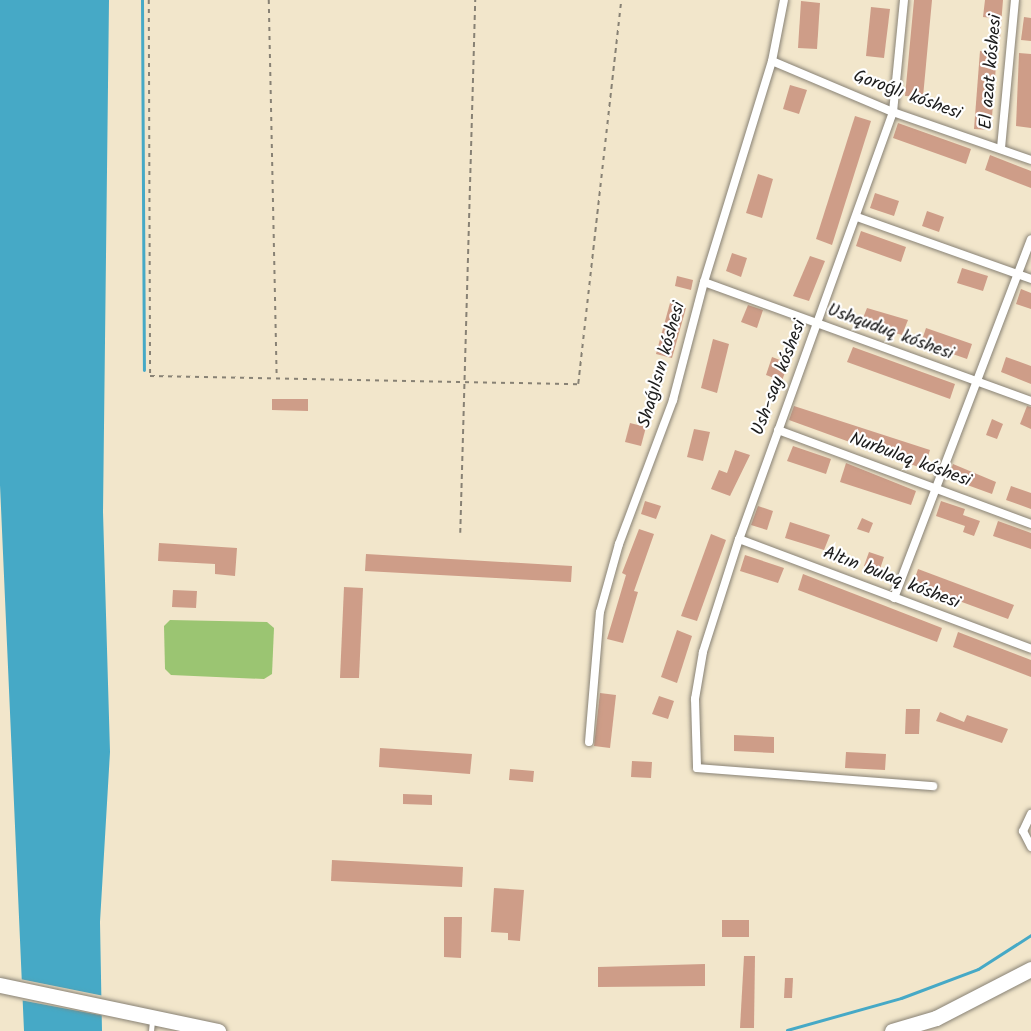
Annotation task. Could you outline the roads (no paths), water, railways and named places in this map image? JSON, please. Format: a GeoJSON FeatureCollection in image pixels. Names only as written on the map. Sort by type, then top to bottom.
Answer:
{"type":"FeatureCollection","features":[{"type":"Feature","properties":{"kind":"highway"},"geometry":{"type":"LineString","coordinates":[[892,1031],[936,1018],[1031,969]]}},
{"type":"Feature","properties":{"kind":"highway"},"geometry":{"type":"LineString","coordinates":[[2,986],[136,1011],[218,1031]]}},
{"type":"Feature","properties":{"kind":"street","name":"Shaǵılsın kóshesi"},"geometry":{"type":"LineString","coordinates":[[589,742],[600,612],[620,544],[673,400],[704,282],[772,61],[784,0]]}},
{"type":"Feature","properties":{"kind":"street","name":"Ush-say kóshesi"},"geometry":{"type":"LineString","coordinates":[[904,0],[893,112],[818,324],[777,430],[703,652],[695,699],[697,768],[933,786]]}},
{"type":"Feature","properties":{"kind":"street","name":"El azat kóshesi"},"geometry":{"type":"LineString","coordinates":[[1001,148],[1015,0]]}},
{"type":"Feature","properties":{"kind":"street","name":"Goroǵlı kóshesi"},"geometry":{"type":"LineString","coordinates":[[772,61],[893,112],[1031,160]]}},
{"type":"Feature","properties":{"kind":"street"},"geometry":{"type":"LineString","coordinates":[[857,217],[1031,279]]}},
{"type":"Feature","properties":{"kind":"street"},"geometry":{"type":"LineString","coordinates":[[894,598],[1031,239]]}},
{"type":"Feature","properties":{"kind":"street","name":"Ushquduq kóshesi"},"geometry":{"type":"LineString","coordinates":[[704,282],[1031,401]]}},
{"type":"Feature","properties":{"kind":"street","name":"Nurbulaq kóshesi"},"geometry":{"type":"LineString","coordinates":[[777,430],[1031,524]]}},
{"type":"Feature","properties":{"kind":"street","name":"Altın bulaq kóshesi"},"geometry":{"type":"LineString","coordinates":[[739,539],[1031,649]]}},
{"type":"Feature","properties":{"kind":"street"},"geometry":{"type":"LineString","coordinates":[[1031,814],[1023,831],[1031,846]]}},
{"type":"Feature","properties":{"kind":"lane"},"geometry":{"type":"LineString","coordinates":[[151,1031],[152,1015]]}},
{"type":"Feature","properties":{"kind":"water"},"geometry":{"type":"Polygon","coordinates":[[[0,0],[109,0],[103,512],[110,752],[100,922],[102,1031],[24,1031],[0,485],[0,0]]]}},
{"type":"Feature","properties":{"kind":"waterway"},"geometry":{"type":"LineString","coordinates":[[142,0],[144,370]]}},
{"type":"Feature","properties":{"kind":"waterway"},"geometry":{"type":"LineString","coordinates":[[787,1030],[901,998],[978,969],[1031,935]]}}]}
